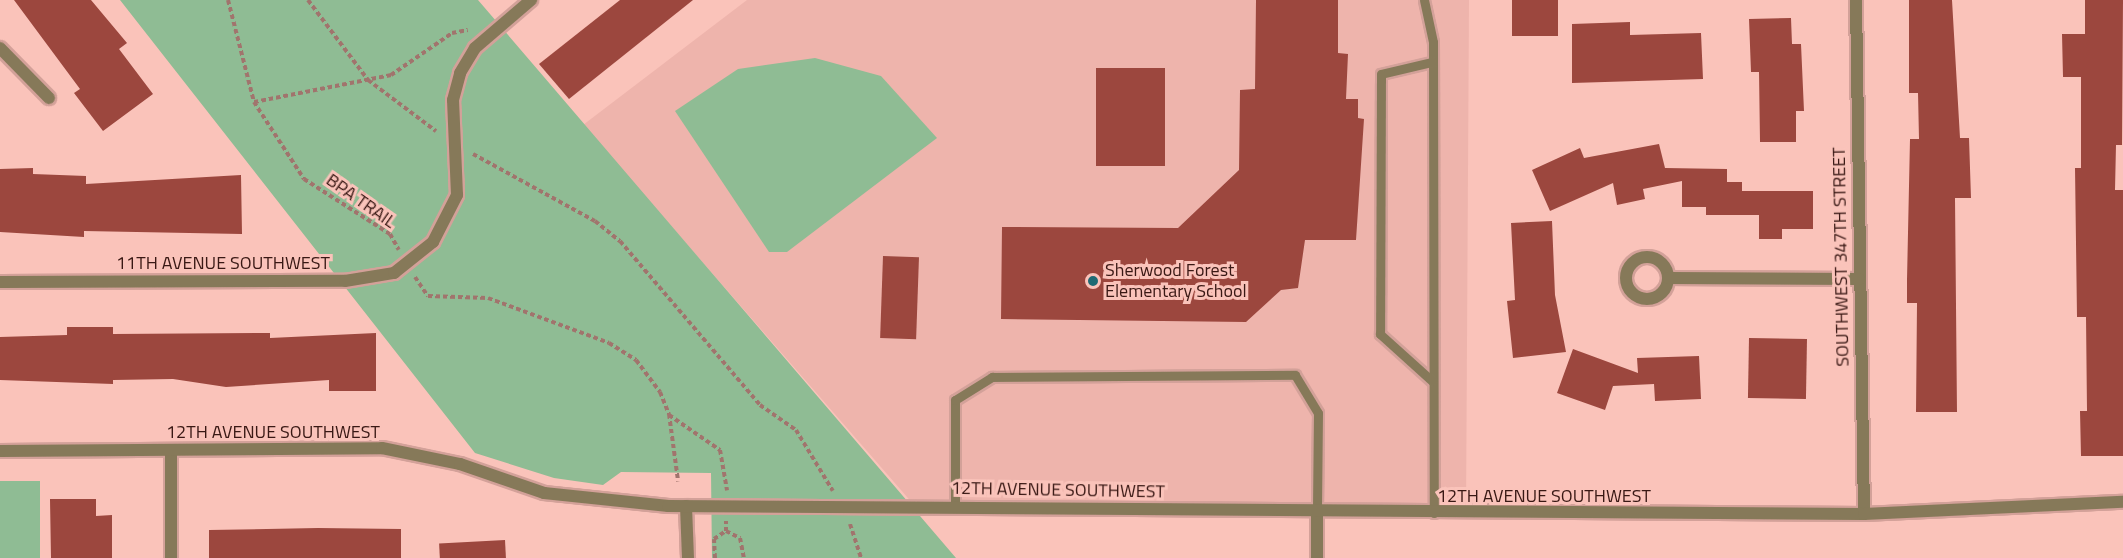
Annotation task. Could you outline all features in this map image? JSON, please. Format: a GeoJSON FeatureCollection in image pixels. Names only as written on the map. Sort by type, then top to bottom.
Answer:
{"type":"FeatureCollection","features":[{"type":"Feature","properties":{"kind":"street"},"geometry":{"type":"LineString","coordinates":[[455,143],[453,100],[460,73],[475,48],[531,0]]}},
{"type":"Feature","properties":{"kind":"street","name":"SOUTHWEST 347TH STREET"},"geometry":{"type":"LineString","coordinates":[[1856,0],[1864,514]]}},
{"type":"Feature","properties":{"kind":"street"},"geometry":{"type":"LineString","coordinates":[[0,48],[49,98]]}},
{"type":"Feature","properties":{"kind":"street","name":"11TH AVENUE SOUTHWEST"},"geometry":{"type":"LineString","coordinates":[[0,282],[375,279],[407,265],[433,242],[457,195],[455,143]]}},
{"type":"Feature","properties":{"kind":"street"},"geometry":{"type":"LineString","coordinates":[[1668,278],[1859,279]]}},
{"type":"Feature","properties":{"kind":"street","name":"12TH AVENUE SOUTHWEST"},"geometry":{"type":"LineString","coordinates":[[0,450],[382,448],[460,464],[544,493],[686,506],[726,507],[840,505],[1317,512],[1864,514],[2123,502]]}},
{"type":"Feature","properties":{"kind":"street"},"geometry":{"type":"LineString","coordinates":[[171,450],[171,558]]}},
{"type":"Feature","properties":{"kind":"street"},"geometry":{"type":"LineString","coordinates":[[686,506],[688,558]]}},
{"type":"Feature","properties":{"kind":"street"},"geometry":{"type":"LineString","coordinates":[[1317,512],[1317,558]]}},
{"type":"Feature","properties":{"kind":"lane"},"geometry":{"type":"LineString","coordinates":[[1424,0],[1432,62],[1434,513]]}},
{"type":"Feature","properties":{"kind":"lane"},"geometry":{"type":"LineString","coordinates":[[1432,62],[1381,74],[1380,310],[1380,334],[1432,381]]}},
{"type":"Feature","properties":{"kind":"lane"},"geometry":{"type":"LineString","coordinates":[[955,506],[955,400],[992,377],[1295,375],[1318,413],[1317,512]]}},
{"type":"Feature","properties":{"kind":"path","name":"BPA TRAIL"},"geometry":{"type":"LineString","coordinates":[[228,0],[254,102],[304,179],[390,234],[428,296],[488,298],[621,350],[649,374],[669,414],[678,481]]}},
{"type":"Feature","properties":{"kind":"path"},"geometry":{"type":"LineString","coordinates":[[308,0],[368,80],[455,143],[595,220],[620,241],[760,405],[796,430],[840,505],[861,558]]}},
{"type":"Feature","properties":{"kind":"path"},"geometry":{"type":"LineString","coordinates":[[254,102],[391,75],[452,33],[472,29]]}},
{"type":"Feature","properties":{"kind":"path"},"geometry":{"type":"LineString","coordinates":[[669,414],[716,445],[727,481]]}},
{"type":"Feature","properties":{"kind":"path"},"geometry":{"type":"LineString","coordinates":[[726,507],[726,531]]}},
{"type":"Feature","properties":{"kind":"path"},"geometry":{"type":"LineString","coordinates":[[715,558],[714,539],[726,531]]}},
{"type":"Feature","properties":{"kind":"path"},"geometry":{"type":"LineString","coordinates":[[726,531],[740,538],[744,558]]}},
{"type":"Feature","properties":{"kind":"shaded area","name":"Sherwood Forest Elementary School"},"geometry":{"type":"Polygon","coordinates":[[[747,0],[1469,0],[1466,514],[914,505],[583,125],[747,0]]]}},
{"type":"Feature","properties":{"kind":"green space"},"geometry":{"type":"Polygon","coordinates":[[[120,0],[478,0],[956,558],[712,558],[711,473],[621,472],[603,485],[554,478],[475,453],[120,0]]]}},
{"type":"Feature","properties":{"kind":"green space"},"geometry":{"type":"Polygon","coordinates":[[[815,58],[881,76],[937,138],[787,252],[769,252],[675,111],[738,69],[815,58]]]}},
{"type":"Feature","properties":{"kind":"green space"},"geometry":{"type":"Polygon","coordinates":[[[0,481],[40,481],[40,558],[0,558],[0,481]]]}},
{"type":"Feature","properties":{"kind":"building"},"geometry":{"type":"Polygon","coordinates":[[[14,0],[91,0],[127,43],[119,49],[153,94],[103,131],[74,93],[80,89],[14,0]]]}},
{"type":"Feature","properties":{"kind":"building"},"geometry":{"type":"Polygon","coordinates":[[[620,0],[693,0],[569,99],[539,64],[620,0]]]}},
{"type":"Feature","properties":{"kind":"building"},"geometry":{"type":"Polygon","coordinates":[[[1256,0],[1338,0],[1338,53],[1348,54],[1346,99],[1358,99],[1358,118],[1364,119],[1356,240],[1305,240],[1298,288],[1281,290],[1246,322],[1001,319],[1002,227],[1178,228],[1239,170],[1240,90],[1255,89],[1256,0]]]}},
{"type":"Feature","properties":{"kind":"building"},"geometry":{"type":"Polygon","coordinates":[[[1512,0],[1558,0],[1558,36],[1512,36],[1512,0]]]}},
{"type":"Feature","properties":{"kind":"building"},"geometry":{"type":"Polygon","coordinates":[[[1909,0],[1952,0],[1960,138],[1969,138],[1971,198],[1955,198],[1957,412],[1916,412],[1917,303],[1907,303],[1907,280],[1910,139],[1919,139],[1918,93],[1909,93],[1909,0]]]}},
{"type":"Feature","properties":{"kind":"building"},"geometry":{"type":"Polygon","coordinates":[[[2085,0],[2123,0],[2122,145],[2116,145],[2115,190],[2123,190],[2123,456],[2081,456],[2080,411],[2087,411],[2086,317],[2077,317],[2075,168],[2081,168],[2081,77],[2063,77],[2062,34],[2085,34],[2085,0]]]}},
{"type":"Feature","properties":{"kind":"building"},"geometry":{"type":"Polygon","coordinates":[[[1791,18],[1792,44],[1801,44],[1804,111],[1796,111],[1796,142],[1760,142],[1759,72],[1751,72],[1749,19],[1791,18]]]}},
{"type":"Feature","properties":{"kind":"building"},"geometry":{"type":"Polygon","coordinates":[[[1630,22],[1630,35],[1701,33],[1703,79],[1572,83],[1572,24],[1630,22]]]}},
{"type":"Feature","properties":{"kind":"building"},"geometry":{"type":"Polygon","coordinates":[[[1096,68],[1165,68],[1165,166],[1096,166],[1096,68]]]}},
{"type":"Feature","properties":{"kind":"building"},"geometry":{"type":"Polygon","coordinates":[[[1659,144],[1665,168],[1727,169],[1727,182],[1742,182],[1742,191],[1813,191],[1813,229],[1782,229],[1782,239],[1759,239],[1759,215],[1706,215],[1706,207],[1682,207],[1682,181],[1643,189],[1645,199],[1617,205],[1613,183],[1550,211],[1532,170],[1580,148],[1584,158],[1659,144]]]}},
{"type":"Feature","properties":{"kind":"building"},"geometry":{"type":"Polygon","coordinates":[[[33,168],[33,174],[86,176],[86,184],[241,175],[242,234],[84,231],[84,237],[0,232],[0,169],[33,168]]]}},
{"type":"Feature","properties":{"kind":"building"},"geometry":{"type":"Polygon","coordinates":[[[1552,221],[1555,295],[1566,352],[1513,358],[1507,301],[1515,300],[1511,223],[1552,221]]]}},
{"type":"Feature","properties":{"kind":"building"},"geometry":{"type":"Polygon","coordinates":[[[883,256],[919,257],[916,339],[880,338],[883,256]]]}},
{"type":"Feature","properties":{"kind":"building"},"geometry":{"type":"Polygon","coordinates":[[[67,327],[113,327],[113,334],[270,333],[270,338],[376,333],[376,391],[329,391],[329,380],[226,387],[173,379],[113,380],[113,384],[0,380],[0,337],[67,335],[67,327]]]}},
{"type":"Feature","properties":{"kind":"building"},"geometry":{"type":"Polygon","coordinates":[[[1749,338],[1807,339],[1806,399],[1748,398],[1749,338]]]}},
{"type":"Feature","properties":{"kind":"building"},"geometry":{"type":"Polygon","coordinates":[[[1573,349],[1638,373],[1637,358],[1699,356],[1701,399],[1655,401],[1654,384],[1613,386],[1605,410],[1557,393],[1573,349]]]}},
{"type":"Feature","properties":{"kind":"building"},"geometry":{"type":"Polygon","coordinates":[[[50,499],[96,499],[96,516],[112,515],[112,558],[51,558],[50,499]]]}},
{"type":"Feature","properties":{"kind":"building"},"geometry":{"type":"Polygon","coordinates":[[[401,529],[401,558],[209,558],[209,530],[401,529]]]}},
{"type":"Feature","properties":{"kind":"building"},"geometry":{"type":"Polygon","coordinates":[[[505,540],[506,558],[440,558],[439,543],[505,540]]]}},
{"type":"Feature","properties":{"kind":"place","name":"Sherwood Forest Elementary School"},"geometry":{"type":"Point","coordinates":[1093,281]}}]}
